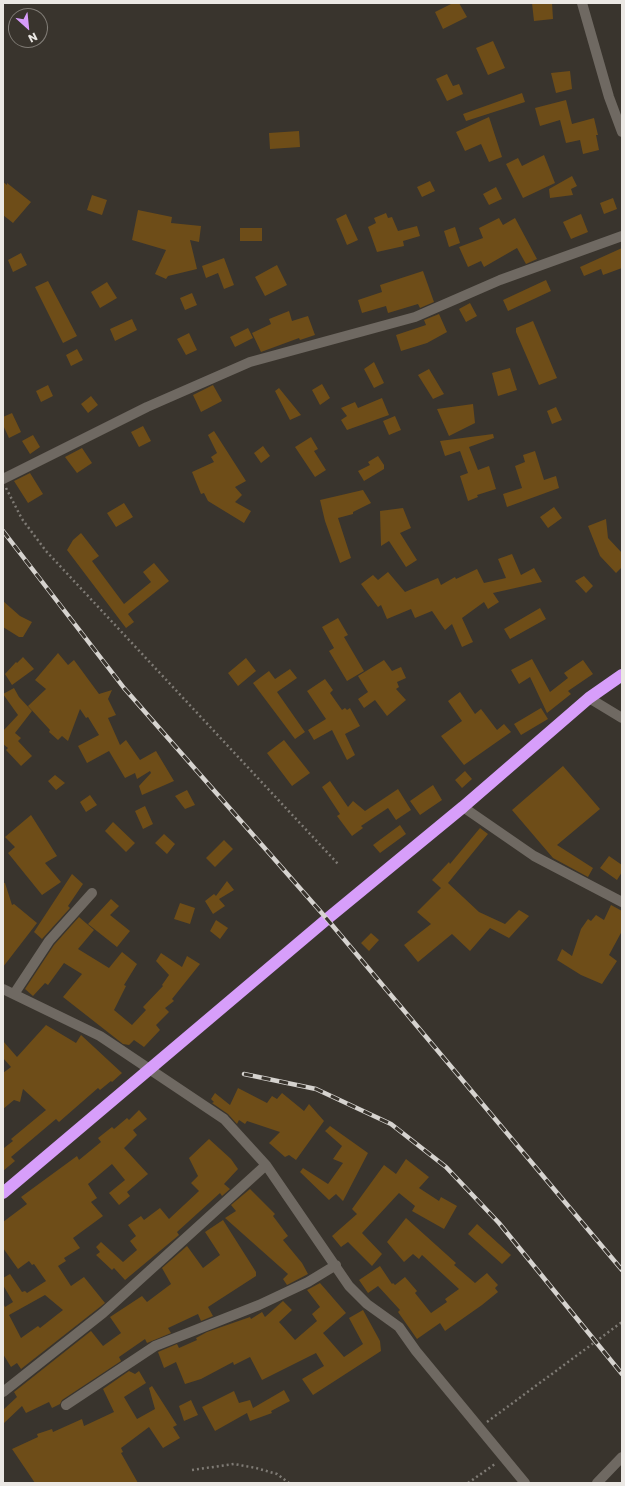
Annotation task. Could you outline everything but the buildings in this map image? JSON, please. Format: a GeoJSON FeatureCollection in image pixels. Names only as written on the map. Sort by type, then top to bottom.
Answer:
{"type":"FeatureCollection","features":[{"type":"Feature","properties":{"kind":"highway"},"geometry":{"type":"LineString","coordinates":[[3,1193],[149,1068],[463,807],[589,698],[622,675]]}},
{"type":"Feature","properties":{"kind":"street"},"geometry":{"type":"LineString","coordinates":[[582,3],[608,97],[622,132]]}},
{"type":"Feature","properties":{"kind":"street"},"geometry":{"type":"LineString","coordinates":[[3,481],[147,407],[250,362],[415,317],[500,280],[622,236]]}},
{"type":"Feature","properties":{"kind":"street"},"geometry":{"type":"LineString","coordinates":[[589,698],[622,718]]}},
{"type":"Feature","properties":{"kind":"street"},"geometry":{"type":"LineString","coordinates":[[463,807],[534,856],[622,902]]}},
{"type":"Feature","properties":{"kind":"street"},"geometry":{"type":"LineString","coordinates":[[14,994],[48,941],[92,894]]}},
{"type":"Feature","properties":{"kind":"street"},"geometry":{"type":"LineString","coordinates":[[3,989],[100,1036],[224,1119],[266,1165],[350,1286],[367,1304],[399,1327],[416,1351],[525,1483]]}},
{"type":"Feature","properties":{"kind":"street"},"geometry":{"type":"LineString","coordinates":[[3,1392],[103,1313],[266,1165]]}},
{"type":"Feature","properties":{"kind":"street"},"geometry":{"type":"LineString","coordinates":[[66,1405],[155,1346],[259,1305],[308,1282],[336,1265]]}},
{"type":"Feature","properties":{"kind":"street"},"geometry":{"type":"LineString","coordinates":[[597,1483],[622,1457]]}},
{"type":"Feature","properties":{"kind":"path"},"geometry":{"type":"LineString","coordinates":[[3,481],[22,519],[46,551],[339,865]]}},
{"type":"Feature","properties":{"kind":"path"},"geometry":{"type":"LineString","coordinates":[[480,1428],[622,1322]]}},
{"type":"Feature","properties":{"kind":"path"},"geometry":{"type":"LineString","coordinates":[[468,1483],[504,1458]]}},
{"type":"Feature","properties":{"kind":"path"},"geometry":{"type":"LineString","coordinates":[[192,1470],[234,1464],[277,1474],[288,1483]]}},
{"type":"Feature","properties":{"kind":"railway"},"geometry":{"type":"LineString","coordinates":[[3,531],[124,688],[327,919],[622,1270]]}},
{"type":"Feature","properties":{"kind":"railway"},"geometry":{"type":"LineString","coordinates":[[244,1074],[316,1089],[391,1124],[446,1167],[499,1223],[622,1374]]}}]}
